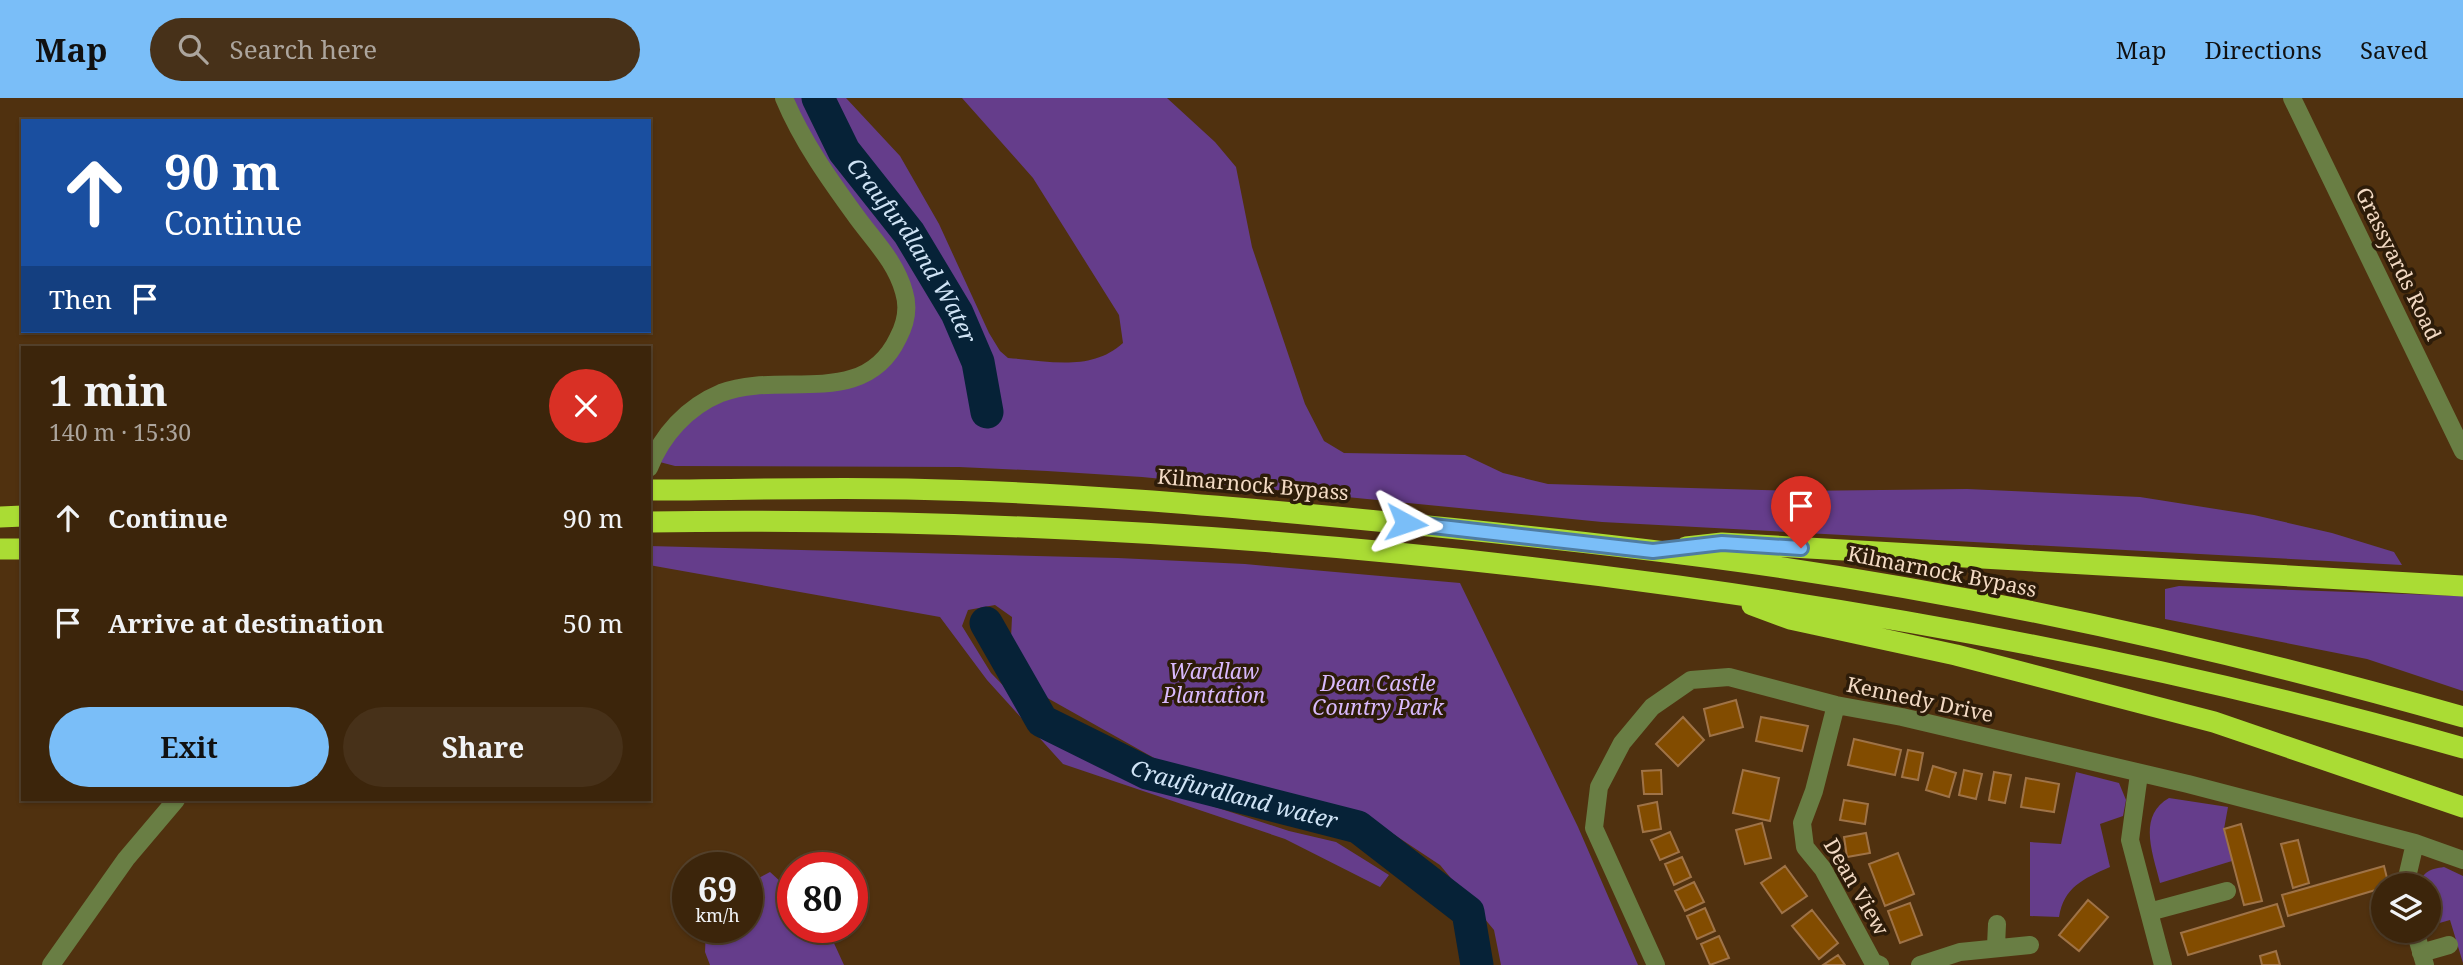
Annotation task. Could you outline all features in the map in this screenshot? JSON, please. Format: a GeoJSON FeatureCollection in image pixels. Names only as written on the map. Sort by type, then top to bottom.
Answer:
{"type":"FeatureCollection","features":[{"type":"Feature","properties":{"kind":"highway","name":"Kilmarnock Bypass"},"geometry":{"type":"LineString","coordinates":[[660,490],[903,489],[1153,500],[1653,551],[1866,582],[2055,618],[2278,668],[2463,718]]}},
{"type":"Feature","properties":{"kind":"highway"},"geometry":{"type":"LineString","coordinates":[[0,517],[21,516]]}},
{"type":"Feature","properties":{"kind":"highway"},"geometry":{"type":"LineString","coordinates":[[659,522],[920,523],[1178,534],[1482,560],[1878,615],[2099,658],[2304,704],[2463,748]]}},
{"type":"Feature","properties":{"kind":"highway"},"geometry":{"type":"LineString","coordinates":[[1653,551],[1722,543],[2462,585]]}},
{"type":"Feature","properties":{"kind":"highway"},"geometry":{"type":"LineString","coordinates":[[0,549],[21,549]]}},
{"type":"Feature","properties":{"kind":"highway"},"geometry":{"type":"LineString","coordinates":[[1711,591],[1790,619],[1980,661],[2214,722],[2463,807]]}},
{"type":"Feature","properties":{"kind":"street"},"geometry":{"type":"LineString","coordinates":[[651,464],[669,431],[706,401],[721,393],[755,386],[852,381],[875,369],[896,344],[904,327],[907,310],[905,295],[894,264],[832,182],[792,118],[784,98]]}},
{"type":"Feature","properties":{"kind":"street","name":"Grassyards Road"},"geometry":{"type":"LineString","coordinates":[[2292,98],[2463,451]]}},
{"type":"Feature","properties":{"kind":"street","name":"Kennedy Drive"},"geometry":{"type":"LineString","coordinates":[[1656,965],[1594,828],[1599,787],[1622,743],[1652,707],[1691,680],[1729,677],[1836,705],[1902,717],[2415,843],[2463,860]]}},
{"type":"Feature","properties":{"kind":"street","name":"Dean View"},"geometry":{"type":"LineString","coordinates":[[1836,705],[1814,791],[1802,823],[1805,847],[1823,869],[1873,962],[1880,965]]}},
{"type":"Feature","properties":{"kind":"street"},"geometry":{"type":"LineString","coordinates":[[2139,774],[2130,840],[2163,965]]}},
{"type":"Feature","properties":{"kind":"street"},"geometry":{"type":"LineString","coordinates":[[51,965],[126,859],[175,801]]}},
{"type":"Feature","properties":{"kind":"street"},"geometry":{"type":"LineString","coordinates":[[2409,873],[2415,843]]}},
{"type":"Feature","properties":{"kind":"street"},"geometry":{"type":"LineString","coordinates":[[2149,912],[2227,891]]}},
{"type":"Feature","properties":{"kind":"street"},"geometry":{"type":"LineString","coordinates":[[1996,946],[1997,923]]}},
{"type":"Feature","properties":{"kind":"street"},"geometry":{"type":"LineString","coordinates":[[1920,965],[1960,952],[1996,946],[2029,945]]}},
{"type":"Feature","properties":{"kind":"street"},"geometry":{"type":"LineString","coordinates":[[2423,959],[2449,946]]}},
{"type":"Feature","properties":{"kind":"green space"},"geometry":{"type":"Polygon","coordinates":[[[784,98],[846,98],[900,156],[939,224],[989,333],[1000,351],[1008,358],[1069,363],[1097,358],[1123,343],[1119,315],[1033,178],[962,98],[1167,98],[1215,142],[1236,167],[1252,247],[1305,404],[1324,441],[1344,453],[1465,455],[1503,473],[1548,484],[1795,491],[1967,489],[2140,497],[2254,515],[2332,533],[2394,552],[2402,565],[1602,522],[1142,477],[1047,471],[959,467],[675,466],[652,460],[706,400],[818,384],[885,358],[905,295],[784,98]]]}},
{"type":"Feature","properties":{"kind":"green space","name":"Wardlaw Plantation"},"geometry":{"type":"Polygon","coordinates":[[[651,546],[1118,558],[1245,564],[1460,583],[1578,827],[1638,965],[1501,965],[1494,930],[1440,865],[1366,816],[1179,772],[1035,691],[1011,638],[1012,617],[995,605],[968,610],[962,626],[991,673],[1060,744],[1138,782],[1289,831],[1336,842],[1389,875],[1380,887],[1285,839],[1063,764],[987,680],[940,617],[651,565],[651,546]]]}},
{"type":"Feature","properties":{"kind":"green space"},"geometry":{"type":"Polygon","coordinates":[[[2179,586],[2463,596],[2463,691],[2367,659],[2165,619],[2165,589],[2179,586]]]}},
{"type":"Feature","properties":{"kind":"green space"},"geometry":{"type":"Polygon","coordinates":[[[2076,772],[2119,783],[2126,800],[2123,816],[2100,824],[2110,867],[2076,885],[2065,898],[2059,917],[2030,916],[2030,842],[2061,844],[2076,772]]]}},
{"type":"Feature","properties":{"kind":"green space"},"geometry":{"type":"Polygon","coordinates":[[[2169,798],[2228,807],[2224,829],[2232,861],[2160,883],[2151,848],[2150,825],[2159,806],[2169,798]]]}},
{"type":"Feature","properties":{"kind":"green space"},"geometry":{"type":"Polygon","coordinates":[[[2444,867],[2463,876],[2463,963],[2450,920],[2441,923],[2441,873],[2427,873],[2444,867]]]}},
{"type":"Feature","properties":{"kind":"green space"},"geometry":{"type":"Polygon","coordinates":[[[770,872],[777,878],[777,943],[834,943],[844,965],[710,965],[705,952],[705,943],[763,943],[763,876],[770,872]]]}},
{"type":"Feature","properties":{"kind":"building"},"geometry":{"type":"Polygon","coordinates":[[[1736,700],[1743,727],[1710,736],[1704,709],[1736,700]]]}},
{"type":"Feature","properties":{"kind":"building"},"geometry":{"type":"Polygon","coordinates":[[[1683,717],[1704,740],[1678,766],[1656,744],[1683,717]]]}},
{"type":"Feature","properties":{"kind":"building"},"geometry":{"type":"Polygon","coordinates":[[[1761,717],[1808,726],[1802,751],[1756,741],[1761,717]]]}},
{"type":"Feature","properties":{"kind":"building"},"geometry":{"type":"Polygon","coordinates":[[[1854,739],[1901,750],[1895,775],[1848,765],[1854,739]]]}},
{"type":"Feature","properties":{"kind":"building"},"geometry":{"type":"Polygon","coordinates":[[[1908,750],[1923,753],[1918,780],[1902,777],[1908,750]]]}},
{"type":"Feature","properties":{"kind":"building"},"geometry":{"type":"Polygon","coordinates":[[[1933,766],[1956,773],[1949,797],[1926,790],[1933,766]]]}},
{"type":"Feature","properties":{"kind":"building"},"geometry":{"type":"Polygon","coordinates":[[[1661,770],[1662,794],[1644,794],[1642,771],[1661,770]]]}},
{"type":"Feature","properties":{"kind":"building"},"geometry":{"type":"Polygon","coordinates":[[[1743,770],[1779,778],[1770,821],[1733,813],[1743,770]]]}},
{"type":"Feature","properties":{"kind":"building"},"geometry":{"type":"Polygon","coordinates":[[[1964,770],[1982,774],[1976,799],[1959,795],[1964,770]]]}},
{"type":"Feature","properties":{"kind":"building"},"geometry":{"type":"Polygon","coordinates":[[[1994,772],[2011,775],[2005,803],[1989,800],[1994,772]]]}},
{"type":"Feature","properties":{"kind":"building"},"geometry":{"type":"Polygon","coordinates":[[[2026,778],[2059,784],[2054,812],[2021,807],[2026,778]]]}},
{"type":"Feature","properties":{"kind":"building"},"geometry":{"type":"Polygon","coordinates":[[[1844,800],[1868,804],[1865,824],[1840,820],[1844,800]]]}},
{"type":"Feature","properties":{"kind":"building"},"geometry":{"type":"Polygon","coordinates":[[[1657,802],[1661,829],[1643,832],[1638,806],[1657,802]]]}},
{"type":"Feature","properties":{"kind":"building"},"geometry":{"type":"Polygon","coordinates":[[[1762,823],[1771,858],[1745,864],[1736,830],[1762,823]]]}},
{"type":"Feature","properties":{"kind":"building"},"geometry":{"type":"Polygon","coordinates":[[[2241,824],[2262,901],[2244,905],[2224,829],[2241,824]]]}},
{"type":"Feature","properties":{"kind":"building"},"geometry":{"type":"Polygon","coordinates":[[[1670,832],[1679,852],[1660,860],[1651,840],[1670,832]]]}},
{"type":"Feature","properties":{"kind":"building"},"geometry":{"type":"Polygon","coordinates":[[[1866,833],[1870,853],[1847,857],[1844,837],[1866,833]]]}},
{"type":"Feature","properties":{"kind":"building"},"geometry":{"type":"Polygon","coordinates":[[[2298,840],[2309,883],[2293,888],[2281,844],[2298,840]]]}},
{"type":"Feature","properties":{"kind":"building"},"geometry":{"type":"Polygon","coordinates":[[[1898,853],[1914,894],[1885,906],[1869,864],[1898,853]]]}},
{"type":"Feature","properties":{"kind":"building"},"geometry":{"type":"Polygon","coordinates":[[[1682,857],[1691,877],[1674,885],[1665,864],[1682,857]]]}},
{"type":"Feature","properties":{"kind":"building"},"geometry":{"type":"Polygon","coordinates":[[[1785,866],[1807,896],[1782,913],[1761,883],[1785,866]]]}},
{"type":"Feature","properties":{"kind":"building"},"geometry":{"type":"Polygon","coordinates":[[[2384,866],[2386,873],[2371,873],[2371,891],[2288,916],[2282,895],[2384,866]]]}},
{"type":"Feature","properties":{"kind":"building"},"geometry":{"type":"Polygon","coordinates":[[[1694,882],[1704,902],[1685,911],[1675,891],[1694,882]]]}},
{"type":"Feature","properties":{"kind":"building"},"geometry":{"type":"Polygon","coordinates":[[[2088,900],[2108,917],[2079,951],[2059,935],[2088,900]]]}},
{"type":"Feature","properties":{"kind":"building"},"geometry":{"type":"Polygon","coordinates":[[[1910,903],[1922,935],[1900,943],[1888,911],[1910,903]]]}},
{"type":"Feature","properties":{"kind":"building"},"geometry":{"type":"Polygon","coordinates":[[[2277,904],[2284,926],[2188,955],[2181,933],[2277,904]]]}},
{"type":"Feature","properties":{"kind":"building"},"geometry":{"type":"Polygon","coordinates":[[[1705,908],[1715,931],[1697,939],[1687,916],[1705,908]]]}},
{"type":"Feature","properties":{"kind":"building"},"geometry":{"type":"Polygon","coordinates":[[[1812,910],[1838,943],[1819,959],[1792,926],[1812,910]]]}},
{"type":"Feature","properties":{"kind":"building"},"geometry":{"type":"Polygon","coordinates":[[[1719,936],[1729,958],[1710,965],[1701,944],[1719,936]]]}},
{"type":"Feature","properties":{"kind":"building"},"geometry":{"type":"Polygon","coordinates":[[[2276,951],[2280,965],[2262,965],[2260,956],[2276,951]]]}},
{"type":"Feature","properties":{"kind":"building"},"geometry":{"type":"Polygon","coordinates":[[[1838,955],[1845,965],[1823,965],[1838,955]]]}},
{"type":"Feature","properties":{"kind":"waterway","name":"Craufurdland Water"},"geometry":{"type":"LineString","coordinates":[[818,98],[844,151],[909,233],[957,313],[978,362],[987,412]]}},
{"type":"Feature","properties":{"kind":"waterway","name":"Craufurdland water"},"geometry":{"type":"LineString","coordinates":[[986,623],[1042,721],[1147,773],[1358,827],[1468,912],[1477,965]]}},
{"type":"Feature","properties":{"kind":"route"},"geometry":{"type":"LineString","coordinates":[[1406,523],[1653,551],[1722,543],[1801,548]]}},
{"type":"Feature","properties":{"kind":"park label","name":"Dean Castle Country Park"},"geometry":{"type":"Point","coordinates":[1378,696]}}]}
